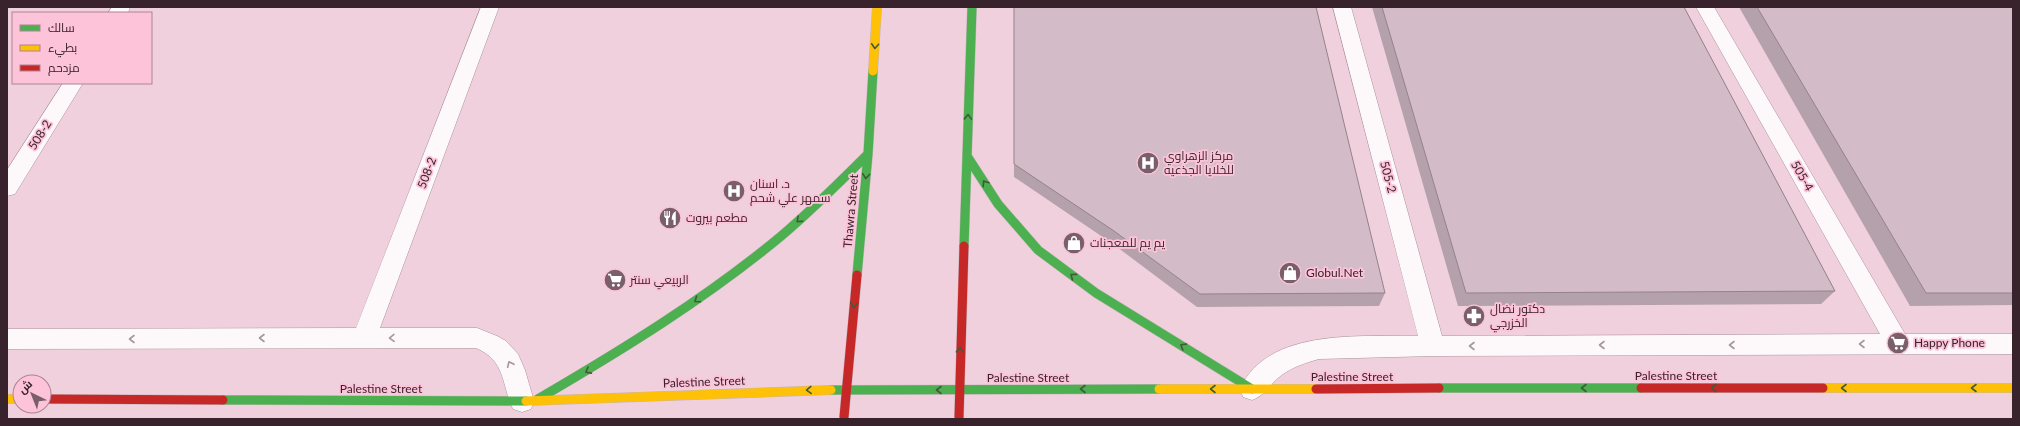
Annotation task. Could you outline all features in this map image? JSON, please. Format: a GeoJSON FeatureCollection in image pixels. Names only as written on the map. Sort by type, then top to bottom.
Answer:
{"type":"FeatureCollection","features":[{"type":"Feature","properties":{"kind":"main road","name":"Thawra Street"},"geometry":{"type":"LineString","coordinates":[[844,417],[868,154],[877,7]]}},
{"type":"Feature","properties":{"kind":"main road"},"geometry":{"type":"LineString","coordinates":[[959,417],[972,7]]}},
{"type":"Feature","properties":{"kind":"main road"},"geometry":{"type":"LineString","coordinates":[[528,401],[604,362],[668,321],[727,279],[780,237],[868,154]]}},
{"type":"Feature","properties":{"kind":"main road"},"geometry":{"type":"LineString","coordinates":[[967,156],[998,204],[1038,250],[1096,293],[1252,389]]}},
{"type":"Feature","properties":{"kind":"main road","name":"Palestine Street"},"geometry":{"type":"LineString","coordinates":[[52,399],[528,401],[847,389],[2013,388]]}},
{"type":"Feature","properties":{"kind":"street","name":"508-2"},"geometry":{"type":"LineString","coordinates":[[364,338],[490,7]]}},
{"type":"Feature","properties":{"kind":"street","name":"505-2"},"geometry":{"type":"LineString","coordinates":[[1342,7],[1433,346]]}},
{"type":"Feature","properties":{"kind":"street","name":"505-4"},"geometry":{"type":"LineString","coordinates":[[1706,7],[1898,344]]}},
{"type":"Feature","properties":{"kind":"street","name":"508-2"},"geometry":{"type":"LineString","coordinates":[[7,188],[72,84]]}},
{"type":"Feature","properties":{"kind":"street"},"geometry":{"type":"LineString","coordinates":[[7,339],[364,338],[460,336],[477,338],[493,343],[504,352],[528,401]]}},
{"type":"Feature","properties":{"kind":"street"},"geometry":{"type":"LineString","coordinates":[[1252,389],[1271,369],[1296,355],[1319,349],[1433,346],[2013,344]]}},
{"type":"Feature","properties":{"kind":"building"},"geometry":{"type":"Polygon","coordinates":[[[1014,7],[1316,7],[1385,293],[1200,294],[1114,231],[1014,164],[1014,7]]]}},
{"type":"Feature","properties":{"kind":"building"},"geometry":{"type":"Polygon","coordinates":[[[1382,7],[1684,7],[1835,291],[1466,293],[1382,7]]]}},
{"type":"Feature","properties":{"kind":"building"},"geometry":{"type":"Polygon","coordinates":[[[1757,7],[2013,7],[2013,293],[1926,293],[1757,7]]]}},
{"type":"Feature","properties":{"kind":"traffic: fast"},"geometry":{"type":"LineString","coordinates":[[964,246],[972,7]]}},
{"type":"Feature","properties":{"kind":"traffic: fast"},"geometry":{"type":"LineString","coordinates":[[857,275],[868,154],[873,71]]}},
{"type":"Feature","properties":{"kind":"traffic: fast"},"geometry":{"type":"LineString","coordinates":[[538,399],[632,343],[693,303],[752,260],[825,197],[868,154]]}},
{"type":"Feature","properties":{"kind":"traffic: fast"},"geometry":{"type":"LineString","coordinates":[[967,156],[998,204],[1038,250],[1096,293],[1252,389]]}},
{"type":"Feature","properties":{"kind":"traffic: fast"},"geometry":{"type":"LineString","coordinates":[[1439,388],[1641,388]]}},
{"type":"Feature","properties":{"kind":"traffic: fast"},"geometry":{"type":"LineString","coordinates":[[831,390],[1159,389]]}},
{"type":"Feature","properties":{"kind":"traffic: fast"},"geometry":{"type":"LineString","coordinates":[[223,400],[526,401]]}},
{"type":"Feature","properties":{"kind":"traffic: slow"},"geometry":{"type":"LineString","coordinates":[[873,71],[877,7]]}},
{"type":"Feature","properties":{"kind":"traffic: slow"},"geometry":{"type":"LineString","coordinates":[[1823,388],[2013,388]]}},
{"type":"Feature","properties":{"kind":"traffic: slow"},"geometry":{"type":"LineString","coordinates":[[1159,389],[1316,389]]}},
{"type":"Feature","properties":{"kind":"traffic: slow"},"geometry":{"type":"LineString","coordinates":[[526,401],[831,390]]}},
{"type":"Feature","properties":{"kind":"traffic: slow"},"geometry":{"type":"LineString","coordinates":[[7,399],[12,399]]}},
{"type":"Feature","properties":{"kind":"traffic: jam"},"geometry":{"type":"LineString","coordinates":[[959,417],[964,246]]}},
{"type":"Feature","properties":{"kind":"traffic: jam"},"geometry":{"type":"LineString","coordinates":[[844,417],[857,275]]}},
{"type":"Feature","properties":{"kind":"traffic: jam"},"geometry":{"type":"LineString","coordinates":[[1316,389],[1439,388]]}},
{"type":"Feature","properties":{"kind":"traffic: jam"},"geometry":{"type":"LineString","coordinates":[[1641,388],[1823,388]]}},
{"type":"Feature","properties":{"kind":"traffic: jam"},"geometry":{"type":"LineString","coordinates":[[52,399],[223,400]]}},
{"type":"Feature","properties":{"kind":"place","name":"مركز الزهراوي للخلايا الجذعيه"},"geometry":{"type":"Point","coordinates":[1148,163]}},
{"type":"Feature","properties":{"kind":"place","name":"د. اسنان سمهر علي شحم"},"geometry":{"type":"Point","coordinates":[734,191]}},
{"type":"Feature","properties":{"kind":"place","name":"مطعم بيروت"},"geometry":{"type":"Point","coordinates":[670,218]}},
{"type":"Feature","properties":{"kind":"place","name":"يم يم للمعجنات"},"geometry":{"type":"Point","coordinates":[1074,243]}},
{"type":"Feature","properties":{"kind":"place","name":"Globul.Net"},"geometry":{"type":"Point","coordinates":[1290,273]}},
{"type":"Feature","properties":{"kind":"place","name":"الربيعي سنتر"},"geometry":{"type":"Point","coordinates":[615,280]}},
{"type":"Feature","properties":{"kind":"place","name":"دكتور نضال الخزرجي"},"geometry":{"type":"Point","coordinates":[1474,316]}},
{"type":"Feature","properties":{"kind":"place","name":"Happy Phone"},"geometry":{"type":"Point","coordinates":[1898,343]}}]}
